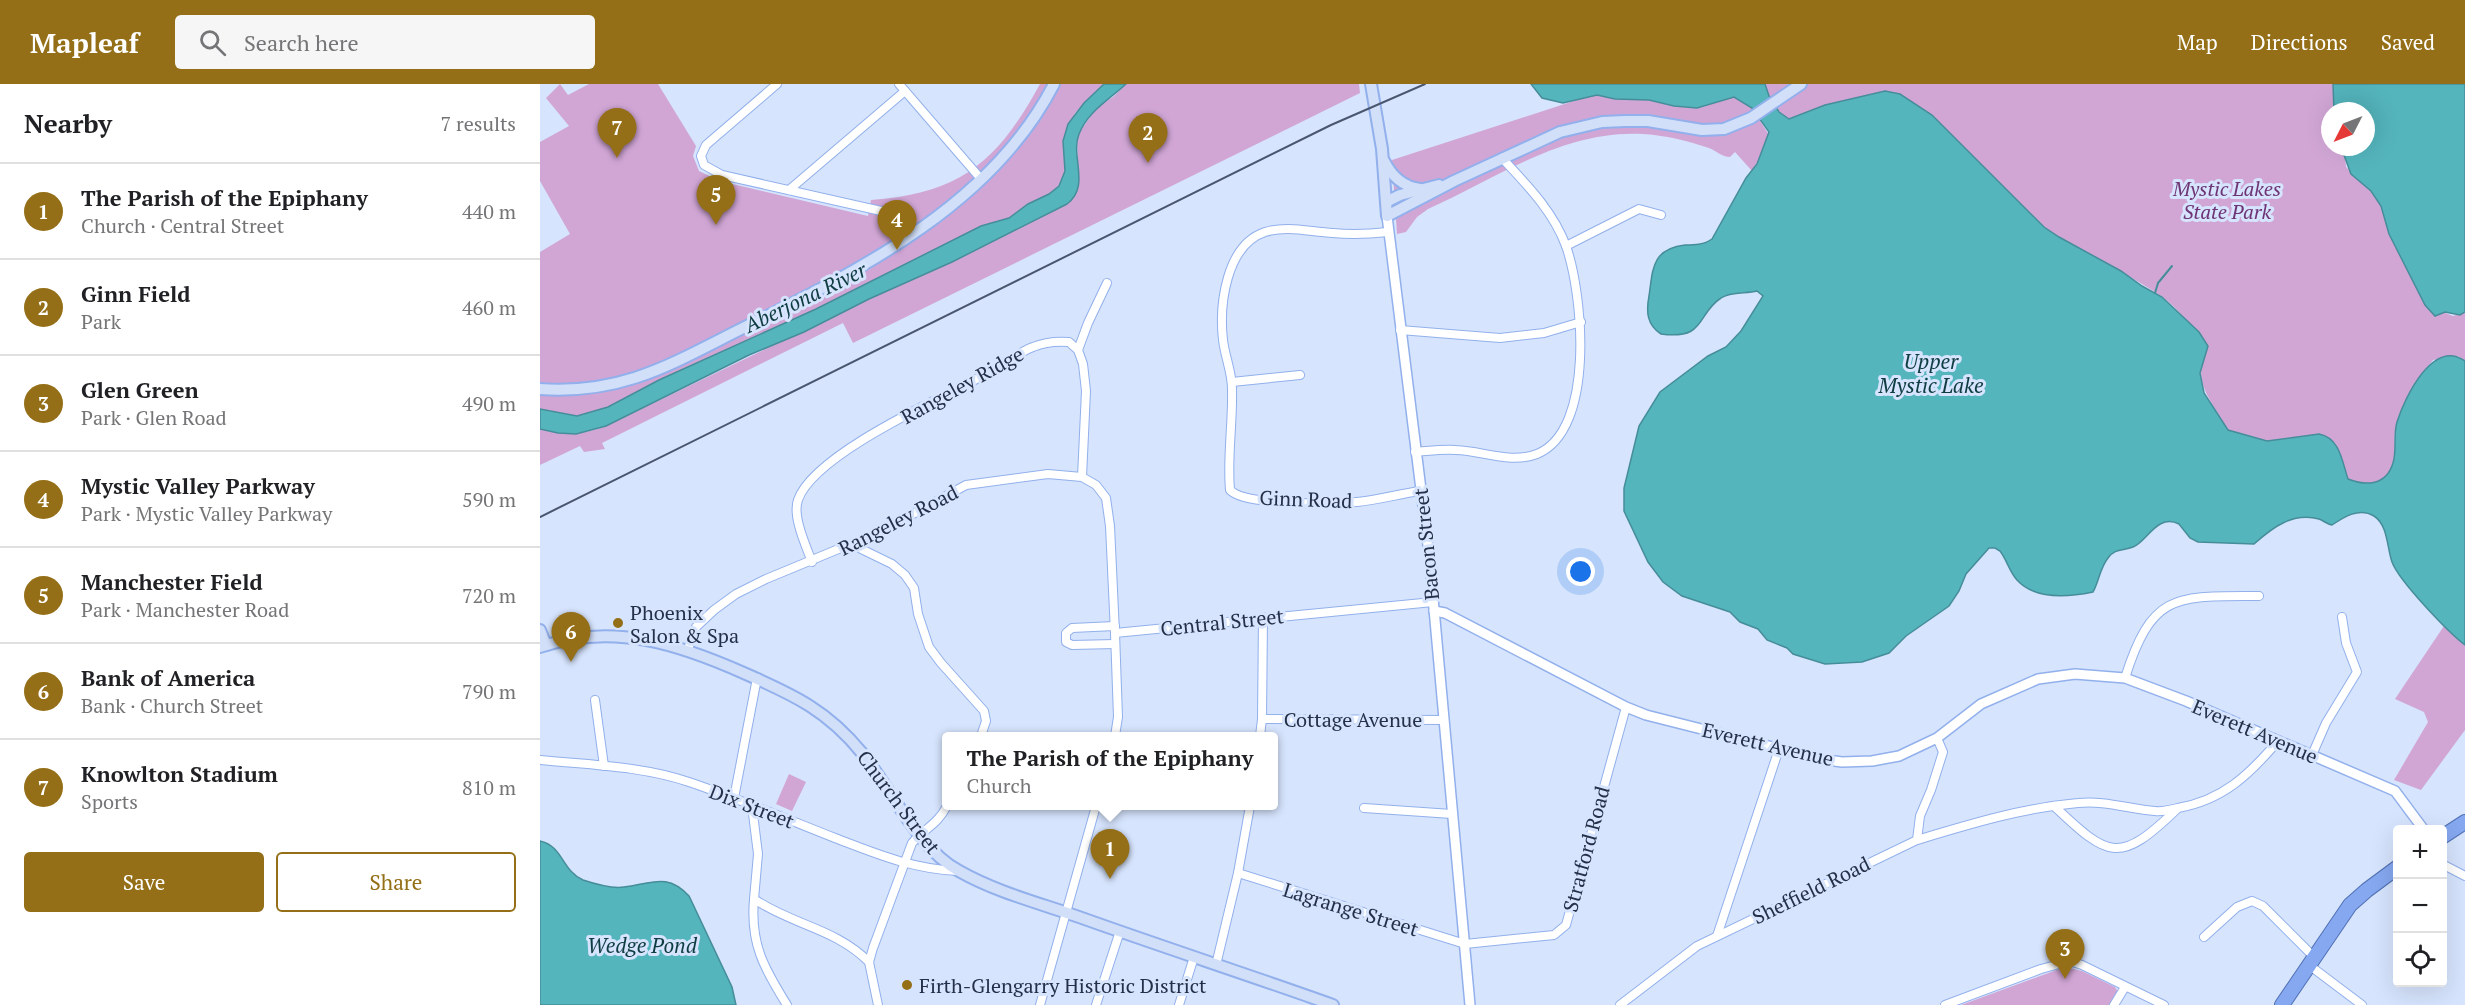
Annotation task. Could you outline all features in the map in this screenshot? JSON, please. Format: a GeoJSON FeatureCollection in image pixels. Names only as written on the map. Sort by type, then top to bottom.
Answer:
{"type":"FeatureCollection","features":[{"type":"Feature","properties":{"kind":"highway"},"geometry":{"type":"LineString","coordinates":[[2447,834],[2465,822]]}},
{"type":"Feature","properties":{"kind":"highway"},"geometry":{"type":"LineString","coordinates":[[2282,1005],[2356,899],[2393,870]]}},
{"type":"Feature","properties":{"kind":"main road"},"geometry":{"type":"LineString","coordinates":[[540,389],[599,388],[648,374],[825,287],[911,233],[981,179],[1023,135],[1054,84]]}},
{"type":"Feature","properties":{"kind":"main road","name":"Bacon Street"},"geometry":{"type":"LineString","coordinates":[[1371,84],[1382,158],[1387,216]]}},
{"type":"Feature","properties":{"kind":"main road"},"geometry":{"type":"LineString","coordinates":[[1387,216],[1454,181],[1553,135],[1602,122],[1648,121],[1716,130],[1735,126],[1801,84]]}},
{"type":"Feature","properties":{"kind":"main road"},"geometry":{"type":"LineString","coordinates":[[1382,158],[1399,181],[1410,187],[1423,189]]}},
{"type":"Feature","properties":{"kind":"main road"},"geometry":{"type":"LineString","coordinates":[[1386,202],[1396,197],[1454,181]]}},
{"type":"Feature","properties":{"kind":"main road"},"geometry":{"type":"LineString","coordinates":[[540,630],[543,646]]}},
{"type":"Feature","properties":{"kind":"main road","name":"Church Street"},"geometry":{"type":"LineString","coordinates":[[543,646],[586,637],[621,636],[654,640],[688,649],[757,678],[807,702],[842,732],[872,766],[920,834],[937,854],[958,871],[1120,932],[1333,1005]]}},
{"type":"Feature","properties":{"kind":"street"},"geometry":{"type":"LineString","coordinates":[[777,84],[706,145],[702,150],[701,159],[706,167],[717,174],[890,213],[898,218],[911,233]]}},
{"type":"Feature","properties":{"kind":"street"},"geometry":{"type":"LineString","coordinates":[[899,84],[981,179]]}},
{"type":"Feature","properties":{"kind":"street"},"geometry":{"type":"LineString","coordinates":[[789,190],[905,91]]}},
{"type":"Feature","properties":{"kind":"street"},"geometry":{"type":"LineString","coordinates":[[1415,452],[1456,450],[1510,458],[1532,455],[1548,448],[1565,427],[1570,415],[1580,366],[1581,322],[1577,287],[1566,246],[1552,218],[1533,192],[1502,158]]}},
{"type":"Feature","properties":{"kind":"street"},"geometry":{"type":"LineString","coordinates":[[1566,246],[1640,209],[1661,215]]}},
{"type":"Feature","properties":{"kind":"street","name":"Bacon Street"},"geometry":{"type":"LineString","coordinates":[[1387,216],[1433,606],[1470,1005]]}},
{"type":"Feature","properties":{"kind":"street","name":"Ginn Road"},"geometry":{"type":"LineString","coordinates":[[1388,232],[1341,234],[1284,229],[1262,233],[1251,240],[1236,259],[1224,293],[1223,338],[1232,382],[1229,486],[1236,495],[1268,501],[1320,504],[1359,502],[1420,491]]}},
{"type":"Feature","properties":{"kind":"street"},"geometry":{"type":"LineString","coordinates":[[1107,283],[1078,350],[1083,364],[1086,391],[1082,477],[1096,485],[1106,498],[1110,526],[1118,717],[1116,732]]}},
{"type":"Feature","properties":{"kind":"street"},"geometry":{"type":"LineString","coordinates":[[1400,330],[1500,338],[1544,333],[1581,322]]}},
{"type":"Feature","properties":{"kind":"street","name":"Rangeley Ridge"},"geometry":{"type":"LineString","coordinates":[[812,562],[800,529],[796,502],[804,486],[811,479],[849,449],[886,426],[996,370],[1032,347],[1056,341],[1069,342],[1078,350]]}},
{"type":"Feature","properties":{"kind":"street"},"geometry":{"type":"LineString","coordinates":[[1232,382],[1300,375]]}},
{"type":"Feature","properties":{"kind":"street","name":"Rangeley Road"},"geometry":{"type":"LineString","coordinates":[[688,649],[696,627],[736,594],[766,579],[853,545],[907,519],[966,485],[1048,474],[1082,477]]}},
{"type":"Feature","properties":{"kind":"street"},"geometry":{"type":"LineString","coordinates":[[853,545],[892,564],[905,575],[914,588],[918,614],[929,647],[984,711],[986,721],[982,732]]}},
{"type":"Feature","properties":{"kind":"street"},"geometry":{"type":"LineString","coordinates":[[2125,678],[2133,650],[2143,631],[2166,607],[2177,601],[2206,596],[2259,596]]}},
{"type":"Feature","properties":{"kind":"street","name":"Central Street"},"geometry":{"type":"LineString","coordinates":[[1115,644],[1072,645],[1066,642],[1065,637],[1072,628],[1115,630],[1263,617],[1433,606]]}},
{"type":"Feature","properties":{"kind":"street","name":"Everett Avenue"},"geometry":{"type":"LineString","coordinates":[[1433,606],[1626,707],[1831,761],[1872,761],[1899,756],[1937,738],[1981,704],[2038,679],[2074,674],[2125,678],[2186,701],[2395,791],[2420,825]]}},
{"type":"Feature","properties":{"kind":"street"},"geometry":{"type":"LineString","coordinates":[[1260,732],[1263,617]]}},
{"type":"Feature","properties":{"kind":"street"},"geometry":{"type":"LineString","coordinates":[[2312,755],[2326,723],[2357,672],[2346,643],[2342,617]]}},
{"type":"Feature","properties":{"kind":"street"},"geometry":{"type":"LineString","coordinates":[[734,798],[757,678]]}},
{"type":"Feature","properties":{"kind":"street"},"geometry":{"type":"LineString","coordinates":[[595,700],[604,766]]}},
{"type":"Feature","properties":{"kind":"street","name":"Stratford Road"},"geometry":{"type":"LineString","coordinates":[[1465,944],[1554,935],[1566,925],[1626,707]]}},
{"type":"Feature","properties":{"kind":"street","name":"Cottage Avenue"},"geometry":{"type":"LineString","coordinates":[[1262,718],[1444,720]]}},
{"type":"Feature","properties":{"kind":"street"},"geometry":{"type":"LineString","coordinates":[[1917,840],[1920,816],[1931,790],[1942,752],[1937,738]]}},
{"type":"Feature","properties":{"kind":"street","name":"Sheffield Road"},"geometry":{"type":"LineString","coordinates":[[1620,1005],[1680,957],[1717,936],[1917,840],[1996,816],[2080,802],[2158,812],[2178,808],[2218,796],[2257,766],[2278,741]]}},
{"type":"Feature","properties":{"kind":"street"},"geometry":{"type":"LineString","coordinates":[[1717,936],[1779,749]]}},
{"type":"Feature","properties":{"kind":"street","name":"Dix Street"},"geometry":{"type":"LineString","coordinates":[[540,760],[664,774],[734,798],[902,864],[933,870],[958,871]]}},
{"type":"Feature","properties":{"kind":"street"},"geometry":{"type":"LineString","coordinates":[[752,806],[758,854],[753,924],[757,947],[763,966],[787,1005]]}},
{"type":"Feature","properties":{"kind":"street"},"geometry":{"type":"LineString","coordinates":[[2054,806],[2094,842],[2115,850],[2145,839],[2178,808]]}},
{"type":"Feature","properties":{"kind":"street"},"geometry":{"type":"LineString","coordinates":[[1364,808],[1452,814]]}},
{"type":"Feature","properties":{"kind":"street"},"geometry":{"type":"LineString","coordinates":[[878,1005],[869,962],[902,864],[912,843],[920,834],[936,824],[945,810]]}},
{"type":"Feature","properties":{"kind":"street"},"geometry":{"type":"LineString","coordinates":[[1040,1005],[1095,810]]}},
{"type":"Feature","properties":{"kind":"street"},"geometry":{"type":"LineString","coordinates":[[1216,965],[1238,873],[1249,810]]}},
{"type":"Feature","properties":{"kind":"street"},"geometry":{"type":"LineString","coordinates":[[2447,867],[2465,876]]}},
{"type":"Feature","properties":{"kind":"street","name":"Lagrange Street"},"geometry":{"type":"LineString","coordinates":[[1238,873],[1465,944]]}},
{"type":"Feature","properties":{"kind":"street"},"geometry":{"type":"LineString","coordinates":[[754,899],[786,918],[830,933],[855,949],[869,962]]}},
{"type":"Feature","properties":{"kind":"street"},"geometry":{"type":"LineString","coordinates":[[2204,937],[2236,907],[2252,901],[2263,906],[2311,961],[2362,1005]]}},
{"type":"Feature","properties":{"kind":"street"},"geometry":{"type":"LineString","coordinates":[[1096,1005],[1120,932]]}},
{"type":"Feature","properties":{"kind":"street"},"geometry":{"type":"LineString","coordinates":[[1179,1005],[1194,957]]}},
{"type":"Feature","properties":{"kind":"street"},"geometry":{"type":"LineString","coordinates":[[1945,1005],[2041,969],[2070,961],[2164,1005]]}},
{"type":"Feature","properties":{"kind":"street"},"geometry":{"type":"LineString","coordinates":[[2114,1005],[2125,987]]}},
{"type":"Feature","properties":{"kind":"green space"},"geometry":{"type":"Polygon","coordinates":[[[560,84],[568,95],[589,84],[658,84],[696,146],[693,156],[699,171],[720,181],[868,216],[871,200],[929,190],[953,181],[974,169],[1009,134],[1040,84],[1104,84],[1075,113],[1063,141],[1065,171],[1059,186],[1049,194],[1028,204],[1009,218],[981,226],[816,309],[659,380],[608,407],[577,416],[540,409],[540,252],[570,234],[540,181],[540,142],[569,126],[546,98],[560,84]]]}},
{"type":"Feature","properties":{"kind":"green space"},"geometry":{"type":"Polygon","coordinates":[[[1126,84],[1359,84],[1360,93],[853,343],[843,323],[602,443],[605,449],[584,452],[580,446],[540,465],[540,429],[573,433],[606,426],[869,299],[952,262],[1055,210],[1073,198],[1079,181],[1077,141],[1079,133],[1097,107],[1113,97],[1126,84]]]}},
{"type":"Feature","properties":{"kind":"green space","name":"Mystic Lakes State Park"},"geometry":{"type":"Polygon","coordinates":[[[1765,84],[2333,84],[2334,102],[2321,102],[2321,156],[2345,156],[2346,167],[2371,191],[2381,206],[2389,234],[2425,305],[2453,316],[2465,312],[2465,361],[2458,356],[2433,360],[2416,383],[2399,416],[2395,430],[2393,462],[2386,476],[2369,483],[2348,479],[2342,463],[2294,437],[2267,441],[2228,430],[2210,401],[2202,382],[2202,361],[2207,349],[2174,307],[2147,287],[2044,227],[1959,142],[1900,94],[1885,91],[1825,105],[1788,119],[1779,112],[1765,84]]]}},
{"type":"Feature","properties":{"kind":"green space"},"geometry":{"type":"Polygon","coordinates":[[[1597,95],[1615,99],[1649,100],[1689,108],[1703,107],[1734,97],[1752,108],[1769,135],[1752,171],[1735,152],[1727,157],[1709,148],[1668,137],[1642,134],[1613,135],[1585,140],[1531,158],[1428,209],[1417,217],[1406,232],[1397,234],[1392,160],[1597,95]]]}},
{"type":"Feature","properties":{"kind":"green space"},"geometry":{"type":"Polygon","coordinates":[[[2444,626],[2465,645],[2465,730],[2421,790],[2394,780],[2428,722],[2424,712],[2395,699],[2444,626]]]}},
{"type":"Feature","properties":{"kind":"green space"},"geometry":{"type":"Polygon","coordinates":[[[789,774],[806,782],[792,811],[776,804],[789,774]]]}},
{"type":"Feature","properties":{"kind":"green space"},"geometry":{"type":"Polygon","coordinates":[[[2065,967],[2082,971],[2115,987],[2118,992],[2111,1005],[1961,1005],[2065,967]]]}},
{"type":"Feature","properties":{"kind":"water"},"geometry":{"type":"Polygon","coordinates":[[[1104,84],[1126,84],[1093,112],[1079,134],[1077,143],[1078,189],[1067,204],[952,262],[869,299],[804,332],[749,355],[606,426],[576,434],[540,429],[540,409],[577,416],[608,407],[659,380],[816,309],[981,226],[1009,218],[1028,204],[1049,194],[1059,186],[1065,171],[1063,141],[1068,124],[1084,103],[1104,84]]]}},
{"type":"Feature","properties":{"kind":"water","name":"Upper Mystic Lake"},"geometry":{"type":"Polygon","coordinates":[[[1531,84],[1765,84],[1779,112],[1789,119],[1825,105],[1885,91],[1900,94],[1932,115],[2044,227],[2162,297],[2199,332],[2208,346],[2200,373],[2204,393],[2228,430],[2267,441],[2319,434],[2326,436],[2336,445],[2348,479],[2368,483],[2386,476],[2393,463],[2397,422],[2406,399],[2422,374],[2442,357],[2453,356],[2465,361],[2465,645],[2436,618],[2404,581],[2392,562],[2382,525],[2374,516],[2363,512],[2347,516],[2332,525],[2310,517],[2292,519],[2276,527],[2254,544],[2198,542],[2190,538],[2179,524],[2164,522],[2138,544],[2116,551],[2111,555],[2103,566],[2093,592],[2074,595],[2063,596],[2033,591],[2014,577],[2000,551],[1989,548],[1966,574],[1949,606],[1906,636],[1889,653],[1862,662],[1825,664],[1793,654],[1787,648],[1767,640],[1758,629],[1740,622],[1730,612],[1682,596],[1663,582],[1648,562],[1624,511],[1624,488],[1639,426],[1660,392],[1708,356],[1726,347],[1741,331],[1763,296],[1757,291],[1725,296],[1713,304],[1694,329],[1676,335],[1661,334],[1653,327],[1648,313],[1653,269],[1660,256],[1666,251],[1674,247],[1702,244],[1712,239],[1746,178],[1757,164],[1769,132],[1752,108],[1734,97],[1697,108],[1597,95],[1563,103],[1542,98],[1531,84]]]}},
{"type":"Feature","properties":{"kind":"water"},"geometry":{"type":"Polygon","coordinates":[[[2333,84],[2465,84],[2465,312],[2460,315],[2445,312],[2435,316],[2425,305],[2389,234],[2381,206],[2371,191],[2351,174],[2344,156],[2375,156],[2375,102],[2334,102],[2333,84]]]}},
{"type":"Feature","properties":{"kind":"water","name":"Wedge Pond"},"geometry":{"type":"Polygon","coordinates":[[[540,841],[553,848],[571,871],[583,880],[603,886],[619,887],[658,881],[673,884],[681,889],[689,896],[732,987],[736,1005],[540,1005],[540,841]]]}},
{"type":"Feature","properties":{"kind":"waterway"},"geometry":{"type":"LineString","coordinates":[[2155,293],[2158,283],[2172,266]]}},
{"type":"Feature","properties":{"kind":"railway"},"geometry":{"type":"LineString","coordinates":[[540,517],[1331,125],[1425,84]]}},
{"type":"Feature","properties":{"kind":"place","name":"Knowlton Stadium"},"geometry":{"type":"Point","coordinates":[617,158]}},
{"type":"Feature","properties":{"kind":"place","name":"Ginn Field"},"geometry":{"type":"Point","coordinates":[1148,163]}},
{"type":"Feature","properties":{"kind":"place","name":"Manchester Field"},"geometry":{"type":"Point","coordinates":[716,225]}},
{"type":"Feature","properties":{"kind":"place","name":"Mystic Valley Parkway"},"geometry":{"type":"Point","coordinates":[897,250]}},
{"type":"Feature","properties":{"kind":"place","name":"Phoenix Salon & Spa"},"geometry":{"type":"Point","coordinates":[618,623]}},
{"type":"Feature","properties":{"kind":"place","name":"Bank of America"},"geometry":{"type":"Point","coordinates":[571,662]}},
{"type":"Feature","properties":{"kind":"place","name":"The Parish of the Epiphany"},"geometry":{"type":"Point","coordinates":[1110,879]}},
{"type":"Feature","properties":{"kind":"place","name":"Glen Green"},"geometry":{"type":"Point","coordinates":[2065,979]}},
{"type":"Feature","properties":{"kind":"place","name":"Firth-Glengarry Historic District"},"geometry":{"type":"Point","coordinates":[907,985]}},
{"type":"Feature","properties":{"kind":"water label","name":"Aberjona River"},"geometry":{"type":"Point","coordinates":[805,297]}}]}
